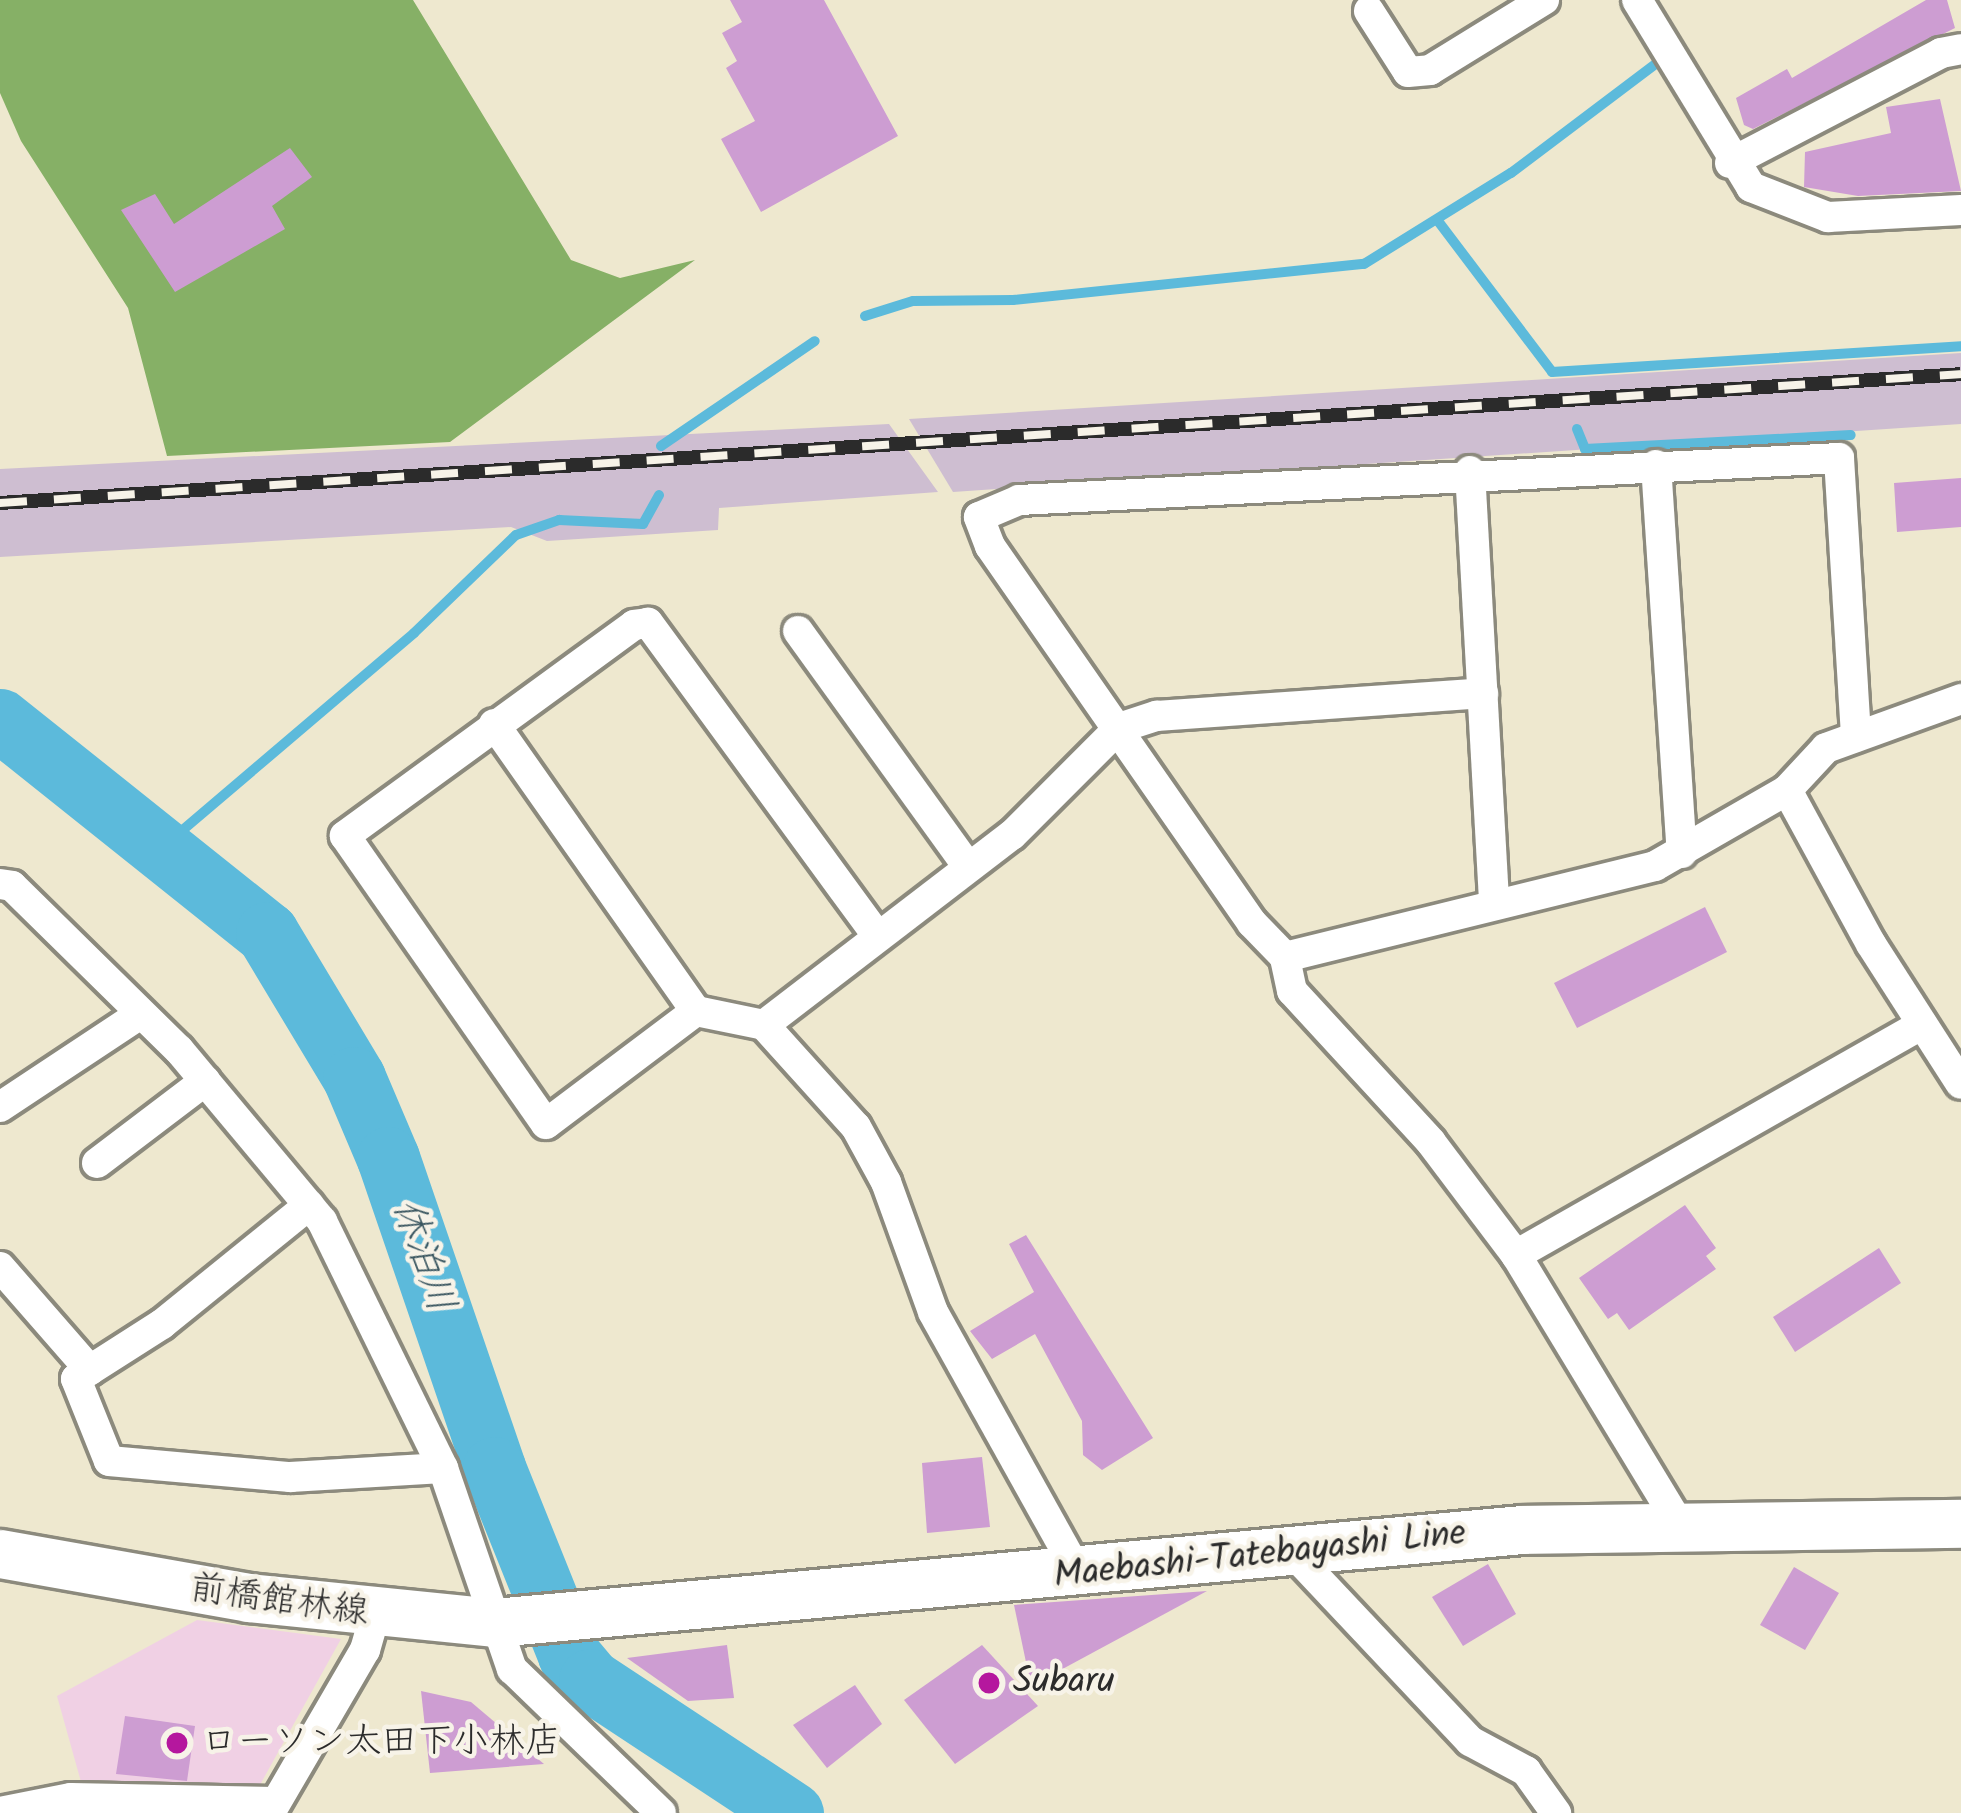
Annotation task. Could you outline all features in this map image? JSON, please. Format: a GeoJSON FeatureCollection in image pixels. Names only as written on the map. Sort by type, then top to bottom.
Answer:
{"type":"FeatureCollection","features":[{"type":"Feature","properties":{"kind":"main road","name":"Maebashi-Tatebayashi Line"},"geometry":{"type":"LineString","coordinates":[[561,1619],[1080,1576],[1292,1552],[1679,1524],[1961,1524]]}},
{"type":"Feature","properties":{"kind":"main road","name":"前橋館林線"},"geometry":{"type":"LineString","coordinates":[[0,1554],[375,1616],[503,1623],[561,1619]]}},
{"type":"Feature","properties":{"kind":"street"},"geometry":{"type":"LineString","coordinates":[[1369,11],[1408,72],[1430,70],[1544,0]]}},
{"type":"Feature","properties":{"kind":"street"},"geometry":{"type":"LineString","coordinates":[[1637,0],[1730,163],[1751,188],[1828,218],[1961,210]]}},
{"type":"Feature","properties":{"kind":"street"},"geometry":{"type":"LineString","coordinates":[[1730,163],[1941,52],[1961,50]]}},
{"type":"Feature","properties":{"kind":"street"},"geometry":{"type":"LineString","coordinates":[[1679,1524],[1516,1255],[1431,1142],[1292,991],[1285,957],[1252,922],[980,530],[986,509],[1019,500],[1470,471],[1839,458],[1856,736]]}},
{"type":"Feature","properties":{"kind":"street"},"geometry":{"type":"LineString","coordinates":[[1656,465],[1682,853]]}},
{"type":"Feature","properties":{"kind":"street"},"geometry":{"type":"LineString","coordinates":[[1470,471],[1495,903]]}},
{"type":"Feature","properties":{"kind":"street"},"geometry":{"type":"LineString","coordinates":[[696,1011],[546,1124],[345,836],[494,724],[648,623],[877,934]]}},
{"type":"Feature","properties":{"kind":"street"},"geometry":{"type":"LineString","coordinates":[[798,631],[968,867]]}},
{"type":"Feature","properties":{"kind":"street"},"geometry":{"type":"LineString","coordinates":[[764,1025],[1012,835],[1119,728],[1157,716],[1483,693]]}},
{"type":"Feature","properties":{"kind":"street"},"geometry":{"type":"LineString","coordinates":[[1285,957],[1682,853],[1787,790],[1826,748],[1961,699]]}},
{"type":"Feature","properties":{"kind":"street"},"geometry":{"type":"LineString","coordinates":[[494,724],[696,1011],[764,1025],[856,1127],[886,1182],[933,1312],[1080,1576]]}},
{"type":"Feature","properties":{"kind":"street"},"geometry":{"type":"LineString","coordinates":[[1787,790],[1961,1084]]}},
{"type":"Feature","properties":{"kind":"street"},"geometry":{"type":"LineString","coordinates":[[0,884],[12,886],[205,1081],[309,1205],[442,1468],[503,1623],[512,1669],[662,1813]]}},
{"type":"Feature","properties":{"kind":"street"},"geometry":{"type":"LineString","coordinates":[[0,1107],[139,1015]]}},
{"type":"Feature","properties":{"kind":"street"},"geometry":{"type":"LineString","coordinates":[[1516,1255],[1922,1024]]}},
{"type":"Feature","properties":{"kind":"street"},"geometry":{"type":"LineString","coordinates":[[97,1162],[205,1081]]}},
{"type":"Feature","properties":{"kind":"street"},"geometry":{"type":"LineString","coordinates":[[309,1205],[162,1324],[76,1379],[110,1462],[290,1477],[442,1468]]}},
{"type":"Feature","properties":{"kind":"street"},"geometry":{"type":"LineString","coordinates":[[0,1267],[90,1370]]}},
{"type":"Feature","properties":{"kind":"street"},"geometry":{"type":"LineString","coordinates":[[1292,1552],[1469,1741],[1526,1771],[1556,1813]]}},
{"type":"Feature","properties":{"kind":"street"},"geometry":{"type":"LineString","coordinates":[[0,1812],[71,1798],[272,1808],[365,1650],[375,1616]]}},
{"type":"Feature","properties":{"kind":"shaded area"},"geometry":{"type":"Polygon","coordinates":[[[1961,353],[1961,424],[953,492],[909,419],[1961,353]]]}},
{"type":"Feature","properties":{"kind":"shaded area"},"geometry":{"type":"Polygon","coordinates":[[[889,424],[938,492],[719,508],[718,530],[547,541],[511,527],[0,557],[0,469],[889,424]]]}},
{"type":"Feature","properties":{"kind":"shaded area","name":"ローソン太田下小林店"},"geometry":{"type":"Polygon","coordinates":[[[197,1620],[341,1639],[256,1792],[83,1789],[57,1696],[197,1620]]]}},
{"type":"Feature","properties":{"kind":"green space"},"geometry":{"type":"Polygon","coordinates":[[[0,0],[413,0],[571,260],[620,278],[695,260],[450,442],[167,456],[128,308],[21,141],[0,93],[0,0]]]}},
{"type":"Feature","properties":{"kind":"building"},"geometry":{"type":"Polygon","coordinates":[[[730,0],[824,0],[898,136],[761,212],[721,139],[755,121],[726,68],[737,61],[722,33],[742,22],[730,0]]]}},
{"type":"Feature","properties":{"kind":"building"},"geometry":{"type":"Polygon","coordinates":[[[1926,0],[1947,0],[1955,28],[1753,129],[1744,125],[1736,98],[1787,69],[1792,78],[1926,0]]]}},
{"type":"Feature","properties":{"kind":"building"},"geometry":{"type":"Polygon","coordinates":[[[1940,99],[1961,191],[1858,196],[1804,187],[1805,152],[1891,133],[1886,107],[1940,99]]]}},
{"type":"Feature","properties":{"kind":"building"},"geometry":{"type":"Polygon","coordinates":[[[290,148],[312,177],[272,206],[285,229],[175,292],[121,210],[155,194],[174,224],[290,148]]]}},
{"type":"Feature","properties":{"kind":"building"},"geometry":{"type":"Polygon","coordinates":[[[1961,478],[1961,527],[1897,532],[1894,483],[1961,478]]]}},
{"type":"Feature","properties":{"kind":"building"},"geometry":{"type":"Polygon","coordinates":[[[1705,907],[1727,952],[1577,1028],[1554,983],[1705,907]]]}},
{"type":"Feature","properties":{"kind":"building"},"geometry":{"type":"Polygon","coordinates":[[[1685,1205],[1716,1248],[1706,1256],[1716,1269],[1629,1330],[1617,1313],[1608,1319],[1579,1278],[1685,1205]]]}},
{"type":"Feature","properties":{"kind":"building"},"geometry":{"type":"Polygon","coordinates":[[[1026,1235],[1153,1438],[1102,1470],[1083,1455],[1082,1421],[1035,1334],[992,1359],[970,1331],[1034,1292],[1009,1244],[1026,1235]]]}},
{"type":"Feature","properties":{"kind":"building"},"geometry":{"type":"Polygon","coordinates":[[[1879,1248],[1901,1283],[1795,1352],[1773,1317],[1879,1248]]]}},
{"type":"Feature","properties":{"kind":"building"},"geometry":{"type":"Polygon","coordinates":[[[982,1457],[990,1527],[927,1533],[922,1463],[982,1457]]]}},
{"type":"Feature","properties":{"kind":"building"},"geometry":{"type":"Polygon","coordinates":[[[1488,1564],[1516,1614],[1463,1646],[1432,1597],[1488,1564]]]}},
{"type":"Feature","properties":{"kind":"building"},"geometry":{"type":"Polygon","coordinates":[[[1794,1567],[1839,1593],[1805,1650],[1760,1625],[1794,1567]]]}},
{"type":"Feature","properties":{"kind":"building"},"geometry":{"type":"Polygon","coordinates":[[[1207,1591],[1031,1686],[1014,1605],[1207,1591]]]}},
{"type":"Feature","properties":{"kind":"building"},"geometry":{"type":"Polygon","coordinates":[[[727,1645],[734,1698],[688,1701],[627,1658],[727,1645]]]}},
{"type":"Feature","properties":{"kind":"building"},"geometry":{"type":"Polygon","coordinates":[[[982,1645],[1038,1706],[955,1764],[904,1700],[982,1645]]]}},
{"type":"Feature","properties":{"kind":"building"},"geometry":{"type":"Polygon","coordinates":[[[855,1685],[882,1724],[827,1768],[793,1725],[855,1685]]]}},
{"type":"Feature","properties":{"kind":"building"},"geometry":{"type":"Polygon","coordinates":[[[421,1691],[471,1702],[544,1764],[430,1773],[421,1691]]]}},
{"type":"Feature","properties":{"kind":"building"},"geometry":{"type":"Polygon","coordinates":[[[125,1716],[195,1726],[187,1781],[116,1774],[125,1716]]]}},
{"type":"Feature","properties":{"kind":"waterway"},"geometry":{"type":"LineString","coordinates":[[865,316],[913,301],[1013,300],[1364,264],[1511,173],[1657,63]]}},
{"type":"Feature","properties":{"kind":"waterway"},"geometry":{"type":"LineString","coordinates":[[1438,221],[1552,372],[1961,346]]}},
{"type":"Feature","properties":{"kind":"waterway"},"geometry":{"type":"LineString","coordinates":[[661,446],[815,341]]}},
{"type":"Feature","properties":{"kind":"waterway"},"geometry":{"type":"LineString","coordinates":[[1577,429],[1585,449],[1851,435]]}},
{"type":"Feature","properties":{"kind":"waterway"},"geometry":{"type":"LineString","coordinates":[[158,851],[414,633],[516,535],[559,520],[643,524],[659,495]]}},
{"type":"Feature","properties":{"kind":"waterway","name":"休泊川"},"geometry":{"type":"LineString","coordinates":[[0,720],[267,933],[354,1078],[388,1158],[494,1468],[569,1655],[590,1680],[792,1813]]}},
{"type":"Feature","properties":{"kind":"railway"},"geometry":{"type":"LineString","coordinates":[[0,503],[1961,374]]}},
{"type":"Feature","properties":{"kind":"place","name":"Subaru"},"geometry":{"type":"Point","coordinates":[989,1683]}},
{"type":"Feature","properties":{"kind":"place","name":"ローソン太田下小林店"},"geometry":{"type":"Point","coordinates":[177,1743]}}]}
